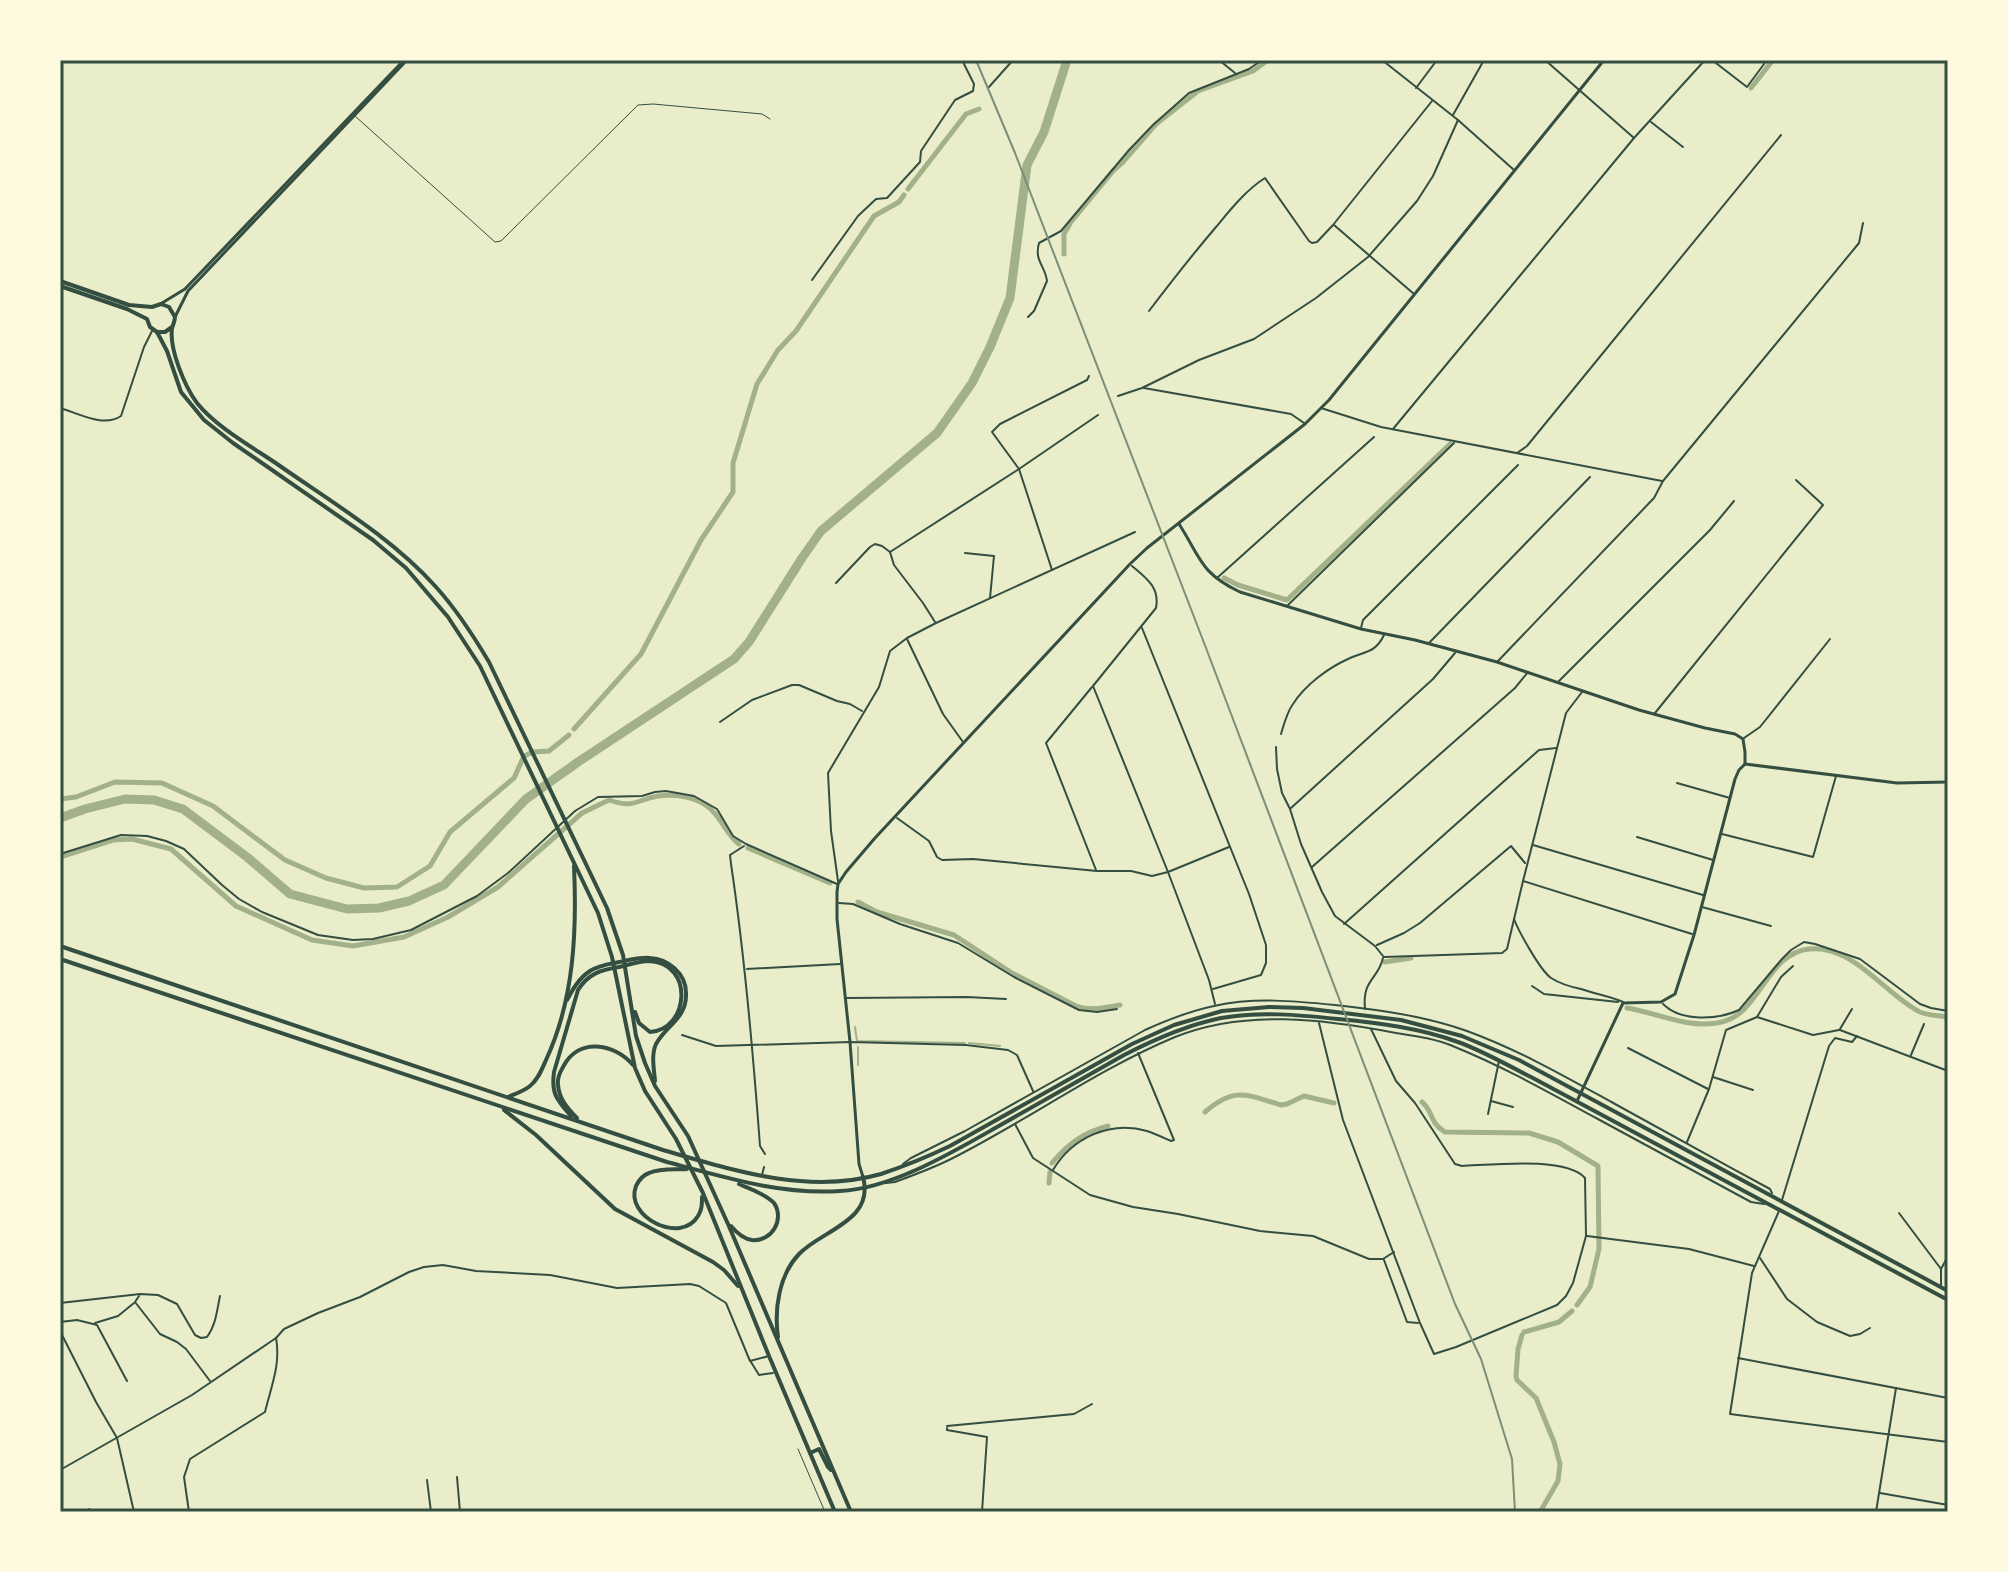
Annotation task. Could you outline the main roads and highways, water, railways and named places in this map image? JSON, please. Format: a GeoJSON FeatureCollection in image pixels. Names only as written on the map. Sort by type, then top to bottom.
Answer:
{"type":"FeatureCollection","features":[{"type":"Feature","properties":{"kind":"highway"},"geometry":{"type":"LineString","coordinates":[[60,283],[129,305],[152,307],[161,304],[172,310],[175,317],[173,340],[181,371],[191,394],[201,407],[222,426],[346,512],[406,558],[450,603],[489,662],[607,908],[623,955],[640,1049],[655,1086],[688,1136],[729,1224],[851,1512]]}},
{"type":"Feature","properties":{"kind":"highway"},"geometry":{"type":"LineString","coordinates":[[60,283],[147,319]]}},
{"type":"Feature","properties":{"kind":"highway"},"geometry":{"type":"LineString","coordinates":[[152,307],[147,314],[148,325],[167,351],[181,392],[204,420],[373,540],[406,568],[448,617],[480,666],[598,913],[606,935],[635,1068],[703,1193],[835,1512]]}},
{"type":"Feature","properties":{"kind":"highway"},"geometry":{"type":"LineString","coordinates":[[155,331],[165,332],[172,327]]}},
{"type":"Feature","properties":{"kind":"highway"},"geometry":{"type":"LineString","coordinates":[[567,1000],[575,908],[574,862]]}},
{"type":"Feature","properties":{"kind":"highway"},"geometry":{"type":"LineString","coordinates":[[60,946],[663,1150],[762,1176],[811,1181],[863,1177],[899,1167],[950,1146],[1148,1036],[1222,1011],[1269,1007],[1429,1033],[1460,1043],[1948,1300]]}},
{"type":"Feature","properties":{"kind":"highway"},"geometry":{"type":"LineString","coordinates":[[508,1097],[537,1079],[552,1047],[567,1000],[586,974],[604,967],[650,958],[666,962],[678,971],[686,988],[682,1013],[655,1047],[655,1086]]}},
{"type":"Feature","properties":{"kind":"highway"},"geometry":{"type":"LineString","coordinates":[[60,959],[667,1162],[752,1185],[804,1191],[842,1191],[881,1182],[956,1150],[1152,1041],[1198,1024],[1222,1018],[1269,1014],[1331,1018]]}},
{"type":"Feature","properties":{"kind":"highway"},"geometry":{"type":"LineString","coordinates":[[631,1003],[639,1023],[646,1030],[655,1032],[667,1026],[680,1007],[683,995],[677,977],[666,966],[657,962],[633,962]]}},
{"type":"Feature","properties":{"kind":"highway"},"geometry":{"type":"LineString","coordinates":[[572,1118],[553,1091],[554,1072],[578,990],[590,975],[604,967]]}},
{"type":"Feature","properties":{"kind":"highway"},"geometry":{"type":"LineString","coordinates":[[1366,1023],[1401,1020],[1462,1036],[1519,1060],[1583,1090],[1948,1291]]}},
{"type":"Feature","properties":{"kind":"highway"},"geometry":{"type":"LineString","coordinates":[[1145,1030],[1148,1036]]}},
{"type":"Feature","properties":{"kind":"highway"},"geometry":{"type":"LineString","coordinates":[[579,1120],[564,1103],[558,1086],[562,1068],[570,1057],[586,1047],[599,1047],[625,1056],[635,1068]]}},
{"type":"Feature","properties":{"kind":"highway"},"geometry":{"type":"LineString","coordinates":[[500,1107],[536,1135],[615,1209],[713,1262],[742,1291]]}},
{"type":"Feature","properties":{"kind":"highway"},"geometry":{"type":"LineString","coordinates":[[693,1169],[648,1173],[635,1189],[634,1201],[648,1218],[668,1228],[680,1228],[698,1217],[703,1193]]}},
{"type":"Feature","properties":{"kind":"highway"},"geometry":{"type":"LineString","coordinates":[[779,1343],[775,1318],[784,1277],[804,1250],[851,1219],[862,1202],[866,1187],[863,1177]]}},
{"type":"Feature","properties":{"kind":"highway"},"geometry":{"type":"LineString","coordinates":[[728,1178],[770,1200],[776,1207],[778,1217],[774,1230],[758,1239],[746,1238],[729,1224]]}},
{"type":"Feature","properties":{"kind":"highway"},"geometry":{"type":"LineString","coordinates":[[719,1230],[729,1224]]}},
{"type":"Feature","properties":{"kind":"highway"},"geometry":{"type":"LineString","coordinates":[[810,1453],[819,1449],[833,1472]]}},
{"type":"Feature","properties":{"kind":"main road"},"geometry":{"type":"LineString","coordinates":[[175,317],[188,291],[406,60]]}},
{"type":"Feature","properties":{"kind":"main road"},"geometry":{"type":"LineString","coordinates":[[863,1177],[859,1164],[841,964],[836,903],[838,884],[1130,564],[1321,408],[1604,60]]}},
{"type":"Feature","properties":{"kind":"main road"},"geometry":{"type":"LineString","coordinates":[[161,304],[185,289],[354,115]]}},
{"type":"Feature","properties":{"kind":"main road"},"geometry":{"type":"LineString","coordinates":[[1179,524],[1204,568],[1240,592],[1361,629],[1497,662],[1654,714],[1735,734],[1743,739],[1745,764],[1735,779],[1679,986],[1675,994],[1661,1002],[1623,1003],[1576,1104]]}},
{"type":"Feature","properties":{"kind":"main road"},"geometry":{"type":"LineString","coordinates":[[1745,764],[1897,783],[1948,782]]}},
{"type":"Feature","properties":{"kind":"waterway"},"geometry":{"type":"LineString","coordinates":[[60,818],[125,799],[154,800],[183,809],[290,894],[347,909],[379,908],[409,901],[444,885],[526,799],[734,659],[749,642],[821,531],[937,433],[972,383],[1010,298],[1027,165],[1044,132],[1067,60]]}},
{"type":"Feature","properties":{"kind":"waterway"},"geometry":{"type":"LineString","coordinates":[[1064,254],[1064,234],[1071,222],[1156,124],[1198,91],[1253,71],[1268,60]]}},
{"type":"Feature","properties":{"kind":"waterway"},"geometry":{"type":"LineString","coordinates":[[1751,88],[1773,60]]}},
{"type":"Feature","properties":{"kind":"waterway"},"geometry":{"type":"LineString","coordinates":[[908,189],[966,114],[979,109]]}},
{"type":"Feature","properties":{"kind":"waterway"},"geometry":{"type":"LineString","coordinates":[[574,729],[641,654],[701,540],[733,492],[733,463],[757,384],[778,350],[796,331],[874,216],[899,202],[904,195]]}},
{"type":"Feature","properties":{"kind":"waterway"},"geometry":{"type":"LineString","coordinates":[[1224,578],[1287,600],[1450,444]]}},
{"type":"Feature","properties":{"kind":"waterway"},"geometry":{"type":"LineString","coordinates":[[60,799],[76,797],[115,782],[162,783],[213,806],[285,860],[326,878],[364,888],[397,887],[430,866],[450,832],[514,778],[524,756],[549,751],[569,735]]}},
{"type":"Feature","properties":{"kind":"waterway"},"geometry":{"type":"LineString","coordinates":[[60,857],[113,840],[132,839],[171,849],[236,906],[312,940],[353,946],[404,937],[448,917],[498,887],[582,813],[609,800],[630,804],[671,795],[696,800],[712,810],[739,844]]}},
{"type":"Feature","properties":{"kind":"waterway"},"geometry":{"type":"LineString","coordinates":[[748,848],[830,883]]}},
{"type":"Feature","properties":{"kind":"waterway"},"geometry":{"type":"LineString","coordinates":[[858,902],[877,912],[954,935],[1012,973],[1076,1006],[1092,1009],[1120,1005]]}},
{"type":"Feature","properties":{"kind":"waterway"},"geometry":{"type":"LineString","coordinates":[[1627,1008],[1694,1023],[1717,1023],[1744,1010],[1772,973],[1794,953],[1825,949],[1867,971],[1918,1011],[1948,1017]]}},
{"type":"Feature","properties":{"kind":"waterway"},"geometry":{"type":"LineString","coordinates":[[1385,962],[1411,958]]}},
{"type":"Feature","properties":{"kind":"waterway"},"geometry":{"type":"LineString","coordinates":[[855,1027],[857,1041],[965,1043]]}},
{"type":"Feature","properties":{"kind":"waterway"},"geometry":{"type":"LineString","coordinates":[[969,1043],[1000,1046]]}},
{"type":"Feature","properties":{"kind":"waterway"},"geometry":{"type":"LineString","coordinates":[[858,1047],[858,1065]]}},
{"type":"Feature","properties":{"kind":"waterway"},"geometry":{"type":"LineString","coordinates":[[1205,1112],[1225,1099],[1242,1095],[1281,1105],[1304,1096],[1334,1103]]}},
{"type":"Feature","properties":{"kind":"waterway"},"geometry":{"type":"LineString","coordinates":[[1422,1102],[1436,1125],[1445,1132],[1529,1133],[1558,1142],[1598,1166],[1599,1249],[1590,1287],[1577,1305]]}},
{"type":"Feature","properties":{"kind":"waterway"},"geometry":{"type":"LineString","coordinates":[[1052,1163],[1077,1140],[1108,1126]]}},
{"type":"Feature","properties":{"kind":"waterway"},"geometry":{"type":"LineString","coordinates":[[1049,1183],[1050,1172]]}},
{"type":"Feature","properties":{"kind":"waterway"},"geometry":{"type":"LineString","coordinates":[[1524,1332],[1559,1322],[1572,1311]]}},
{"type":"Feature","properties":{"kind":"waterway"},"geometry":{"type":"LineString","coordinates":[[1522,1335],[1518,1349],[1517,1380],[1536,1398],[1560,1464],[1558,1481],[1540,1512]]}},
{"type":"Feature","properties":{"kind":"railway"},"geometry":{"type":"LineString","coordinates":[[976,60],[1015,153],[1206,648],[1455,1304],[1481,1359],[1512,1459],[1515,1512]]}}]}
